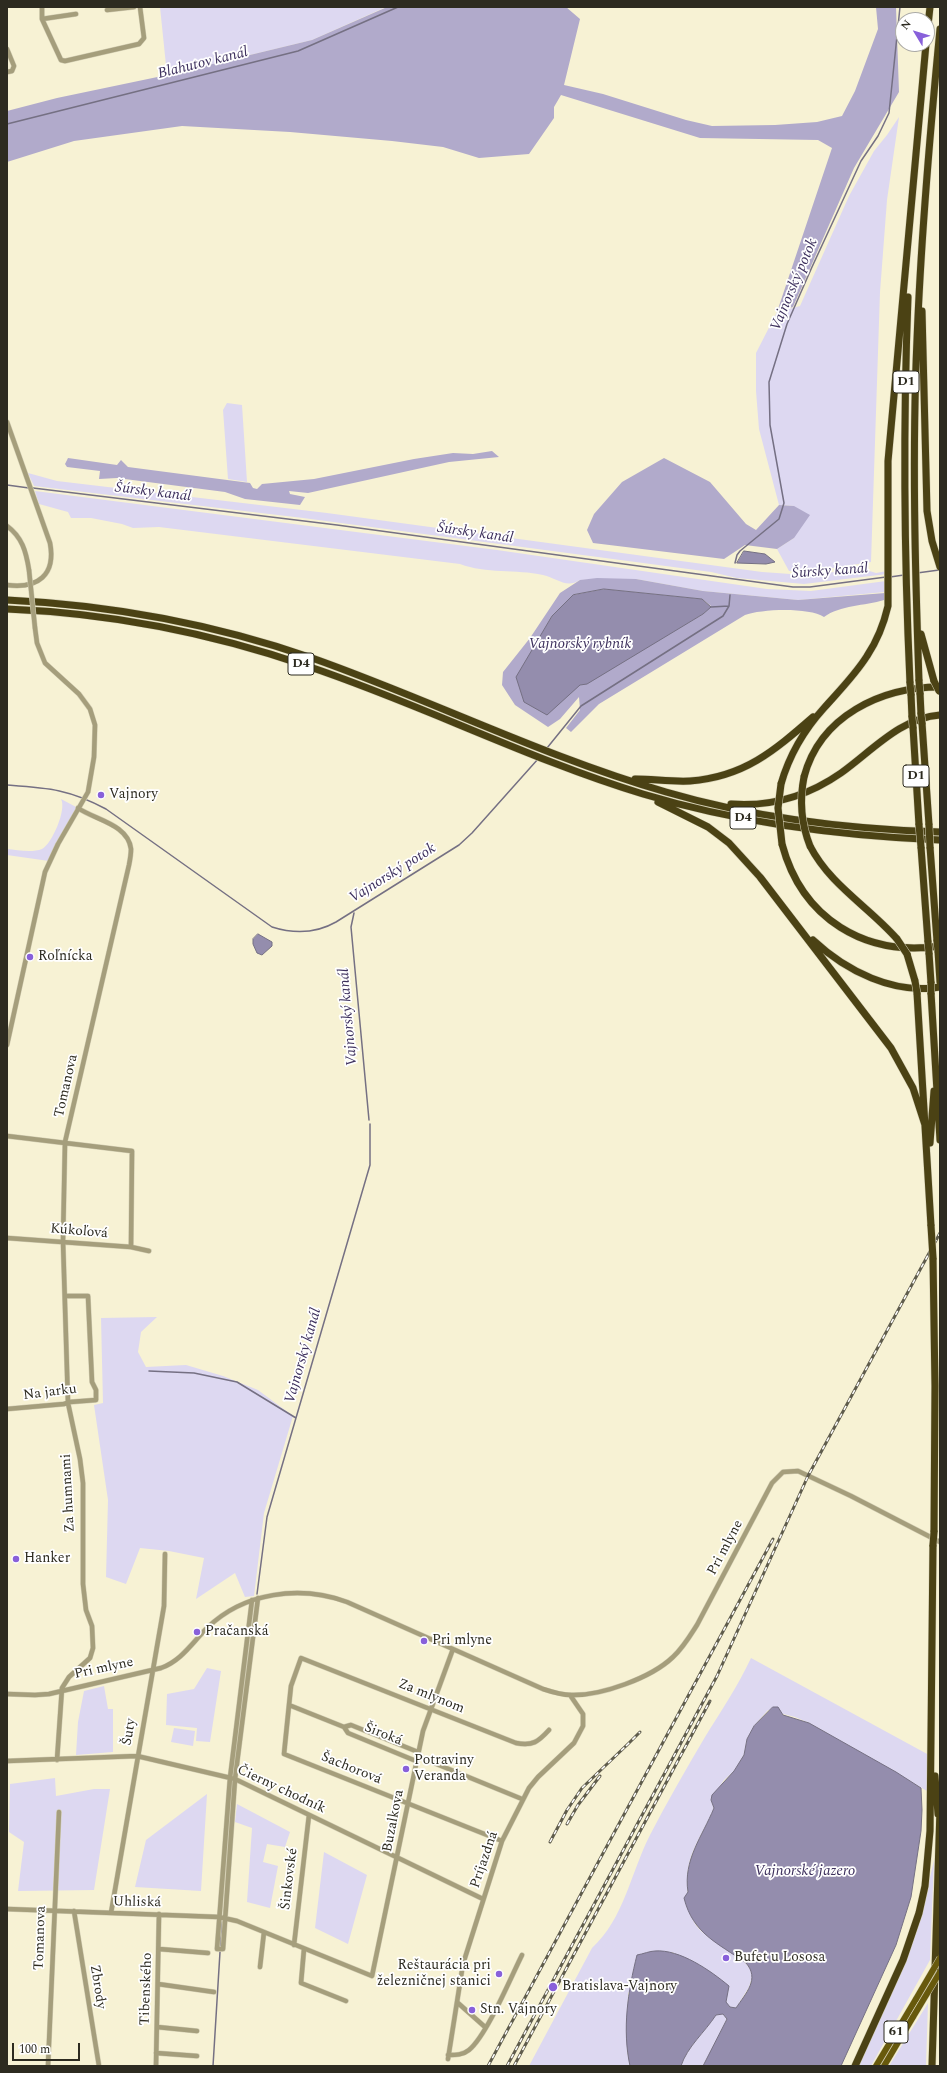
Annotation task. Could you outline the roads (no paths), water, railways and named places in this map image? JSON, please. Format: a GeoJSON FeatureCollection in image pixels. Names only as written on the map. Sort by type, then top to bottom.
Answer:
{"type":"FeatureCollection","features":[{"type":"Feature","properties":{"kind":"highway","name":"D1"},"geometry":{"type":"LineString","coordinates":[[940,29],[921,257],[915,403],[915,544],[919,681],[940,982]]}},
{"type":"Feature","properties":{"kind":"highway","name":"D1"},"geometry":{"type":"LineString","coordinates":[[925,52],[911,219],[906,354],[905,546],[912,717],[931,983],[940,1140]]}},
{"type":"Feature","properties":{"kind":"highway"},"geometry":{"type":"LineString","coordinates":[[911,219],[888,461],[888,606],[885,620],[867,656],[799,742],[790,758],[781,784],[778,808],[782,844],[791,870],[804,894],[832,922],[867,942],[882,946],[903,948],[938,946]]}},
{"type":"Feature","properties":{"kind":"highway"},"geometry":{"type":"LineString","coordinates":[[921,257],[927,511],[932,541],[940,567]]}},
{"type":"Feature","properties":{"kind":"highway","name":"D4"},"geometry":{"type":"LineString","coordinates":[[7,600],[59,603],[146,616],[212,629],[265,643],[359,676],[557,755],[628,780],[704,802],[763,814],[846,826],[940,832]]}},
{"type":"Feature","properties":{"kind":"highway"},"geometry":{"type":"LineString","coordinates":[[917,602],[925,652],[934,681],[940,690]]}},
{"type":"Feature","properties":{"kind":"highway","name":"D4"},"geometry":{"type":"LineString","coordinates":[[7,609],[99,617],[175,630],[262,652],[356,684],[550,763],[642,794],[703,810],[845,834],[940,840]]}},
{"type":"Feature","properties":{"kind":"highway"},"geometry":{"type":"LineString","coordinates":[[855,2066],[903,1960],[926,1886],[930,1831],[931,1733],[937,1543],[934,1532],[935,1386],[933,1258],[917,993],[915,981],[907,954],[897,939],[883,923],[831,878],[818,863],[810,846],[802,817],[801,797],[804,777],[811,756],[824,735],[851,711],[870,701],[894,692],[917,687],[940,690]]}},
{"type":"Feature","properties":{"kind":"highway"},"geometry":{"type":"LineString","coordinates":[[628,780],[690,781],[731,773],[767,756],[823,710]]}},
{"type":"Feature","properties":{"kind":"highway"},"geometry":{"type":"LineString","coordinates":[[704,802],[760,804],[789,799],[806,793],[841,773],[901,728],[916,721],[940,715]]}},
{"type":"Feature","properties":{"kind":"highway"},"geometry":{"type":"LineString","coordinates":[[642,794],[708,827],[729,843],[760,877],[892,1048],[913,1088],[925,1125]]}},
{"type":"Feature","properties":{"kind":"highway"},"geometry":{"type":"LineString","coordinates":[[797,925],[826,952],[858,973],[898,985],[916,988],[940,987]]}},
{"type":"Feature","properties":{"kind":"highway"},"geometry":{"type":"LineString","coordinates":[[928,1167],[936,1065]]}},
{"type":"Feature","properties":{"kind":"highway"},"geometry":{"type":"LineString","coordinates":[[931,1733],[939,1832]]}},
{"type":"Feature","properties":{"kind":"highway"},"geometry":{"type":"LineString","coordinates":[[932,2066],[940,1810]]}},
{"type":"Feature","properties":{"kind":"main road","name":"61"},"geometry":{"type":"LineString","coordinates":[[876,2066],[940,1958]]}},
{"type":"Feature","properties":{"kind":"main road","name":"61"},"geometry":{"type":"LineString","coordinates":[[884,2066],[940,1972]]}},
{"type":"Feature","properties":{"kind":"street"},"geometry":{"type":"LineString","coordinates":[[42,7],[42,19],[61,60],[65,61],[139,44],[144,38],[140,7]]}},
{"type":"Feature","properties":{"kind":"street"},"geometry":{"type":"LineString","coordinates":[[107,10],[134,7]]}},
{"type":"Feature","properties":{"kind":"street"},"geometry":{"type":"LineString","coordinates":[[42,19],[76,14]]}},
{"type":"Feature","properties":{"kind":"street"},"geometry":{"type":"LineString","coordinates":[[7,49],[14,66],[12,71],[7,72]]}},
{"type":"Feature","properties":{"kind":"street"},"geometry":{"type":"LineString","coordinates":[[7,422],[50,543],[52,554],[50,568],[46,575],[32,584],[23,586],[7,585]]}},
{"type":"Feature","properties":{"kind":"street"},"geometry":{"type":"LineString","coordinates":[[7,526],[20,539],[27,555],[35,628],[40,655],[45,663],[85,701],[93,717],[95,725],[94,758],[90,784],[45,872],[7,1045]]}},
{"type":"Feature","properties":{"kind":"street","name":"Tomanova"},"geometry":{"type":"LineString","coordinates":[[68,1403],[63,1241],[65,1142],[129,865],[131,849],[127,839],[115,826],[87,814],[78,808]]}},
{"type":"Feature","properties":{"kind":"street"},"geometry":{"type":"LineString","coordinates":[[7,1136],[132,1151],[131,1247]]}},
{"type":"Feature","properties":{"kind":"street","name":"Kúkoľová"},"geometry":{"type":"LineString","coordinates":[[7,1238],[131,1247],[149,1251]]}},
{"type":"Feature","properties":{"kind":"street","name":"Na jarku"},"geometry":{"type":"LineString","coordinates":[[7,1409],[96,1400],[96,1390],[92,1382],[88,1296],[65,1296]]}},
{"type":"Feature","properties":{"kind":"street","name":"Za humnami"},"geometry":{"type":"LineString","coordinates":[[63,1690],[62,1688],[69,1677],[90,1658],[93,1648],[92,1626],[86,1610],[83,1584],[83,1483],[76,1434],[68,1403]]}},
{"type":"Feature","properties":{"kind":"street","name":"Pri mlyne"},"geometry":{"type":"LineString","coordinates":[[7,1694],[35,1695],[63,1690],[173,1664],[214,1622],[229,1612],[258,1598],[302,1592],[328,1596],[348,1602],[543,1689],[570,1695],[582,1694],[627,1684],[653,1672],[674,1656],[697,1625],[770,1486],[783,1472],[793,1470],[852,1496],[937,1543]]}},
{"type":"Feature","properties":{"kind":"street","name":"Šuty"},"geometry":{"type":"LineString","coordinates":[[111,1913],[164,1606],[165,1554]]}},
{"type":"Feature","properties":{"kind":"street"},"geometry":{"type":"LineString","coordinates":[[252,1600],[232,1778],[217,1949],[223,1949],[232,1778],[258,1598]]}},
{"type":"Feature","properties":{"kind":"street","name":"Buzalkova"},"geometry":{"type":"LineString","coordinates":[[372,1976],[398,1858],[417,1756],[430,1709],[453,1649]]}},
{"type":"Feature","properties":{"kind":"street","name":"Za mlynom"},"geometry":{"type":"LineString","coordinates":[[289,1705],[291,1686],[301,1658],[516,1743],[528,1745],[536,1744],[549,1730]]}},
{"type":"Feature","properties":{"kind":"street"},"geometry":{"type":"LineString","coordinates":[[57,1760],[63,1690]]}},
{"type":"Feature","properties":{"kind":"street","name":"Príjazdná"},"geometry":{"type":"LineString","coordinates":[[485,2028],[469,2050],[448,2057],[464,1960],[502,1841],[522,1799],[538,1777],[574,1743],[581,1732],[584,1719],[583,1714],[570,1695]]}},
{"type":"Feature","properties":{"kind":"street","name":"Široká"},"geometry":{"type":"LineString","coordinates":[[289,1705],[344,1727],[348,1733],[417,1756]]}},
{"type":"Feature","properties":{"kind":"street","name":"Šachorová"},"geometry":{"type":"LineString","coordinates":[[289,1705],[284,1754],[502,1841]]}},
{"type":"Feature","properties":{"kind":"street","name":"Široká"},"geometry":{"type":"LineString","coordinates":[[344,1727],[351,1725],[417,1756],[522,1799]]}},
{"type":"Feature","properties":{"kind":"street","name":"Čierny chodník"},"geometry":{"type":"LineString","coordinates":[[7,1761],[137,1756],[232,1778],[483,1899]]}},
{"type":"Feature","properties":{"kind":"street","name":"Tomanova"},"geometry":{"type":"LineString","coordinates":[[48,2066],[59,1812]]}},
{"type":"Feature","properties":{"kind":"street","name":"Šinkovské"},"geometry":{"type":"LineString","coordinates":[[294,1944],[309,1815]]}},
{"type":"Feature","properties":{"kind":"street","name":"Uhliská"},"geometry":{"type":"LineString","coordinates":[[7,1908],[74,1912],[159,1914],[219,1918],[237,1921],[372,1976]]}},
{"type":"Feature","properties":{"kind":"street","name":"Zbrody"},"geometry":{"type":"LineString","coordinates":[[74,1912],[99,2066]]}},
{"type":"Feature","properties":{"kind":"street","name":"Tibenského"},"geometry":{"type":"LineString","coordinates":[[156,2066],[159,1914]]}},
{"type":"Feature","properties":{"kind":"street"},"geometry":{"type":"LineString","coordinates":[[260,1967],[264,1932]]}},
{"type":"Feature","properties":{"kind":"street"},"geometry":{"type":"LineString","coordinates":[[159,1949],[208,1953]]}},
{"type":"Feature","properties":{"kind":"street"},"geometry":{"type":"LineString","coordinates":[[304,1949],[301,1983],[346,2001]]}},
{"type":"Feature","properties":{"kind":"street"},"geometry":{"type":"LineString","coordinates":[[458,2003],[485,2028],[522,1955]]}},
{"type":"Feature","properties":{"kind":"street"},"geometry":{"type":"LineString","coordinates":[[158,1984],[214,1992]]}},
{"type":"Feature","properties":{"kind":"street"},"geometry":{"type":"LineString","coordinates":[[157,2027],[197,2031]]}},
{"type":"Feature","properties":{"kind":"street"},"geometry":{"type":"LineString","coordinates":[[156,2053],[197,2056]]}},
{"type":"Feature","properties":{"kind":"water"},"geometry":{"type":"Polygon","coordinates":[[[744,551],[765,554],[775,562],[766,564],[737,563],[744,551]]]}},
{"type":"Feature","properties":{"kind":"water","name":"Vajnorský rybník"},"geometry":{"type":"Polygon","coordinates":[[[604,589],[702,599],[711,607],[703,614],[587,684],[580,685],[547,715],[524,702],[516,677],[552,616],[573,595],[604,589]]]}},
{"type":"Feature","properties":{"kind":"water"},"geometry":{"type":"Polygon","coordinates":[[[258,934],[272,942],[272,946],[262,955],[257,953],[253,944],[253,939],[258,934]]]}},
{"type":"Feature","properties":{"kind":"water","name":"Vajnorské jazero"},"geometry":{"type":"Polygon","coordinates":[[[773,1707],[778,1707],[783,1715],[809,1723],[896,1772],[921,1788],[921,1831],[911,1897],[896,1945],[841,2066],[703,2066],[727,2019],[723,2014],[716,2015],[687,2052],[681,2066],[630,2066],[626,2038],[626,2024],[631,1982],[637,1955],[653,1951],[665,1951],[685,1957],[695,1962],[729,1986],[726,2002],[730,2007],[736,2008],[750,1986],[752,1975],[746,1963],[716,1943],[700,1929],[688,1910],[684,1898],[688,1892],[688,1869],[691,1859],[714,1808],[711,1800],[712,1795],[734,1771],[744,1755],[747,1739],[754,1726],[773,1707]]]}},
{"type":"Feature","properties":{"kind":"waterway","name":"Blahutov kanál"},"geometry":{"type":"LineString","coordinates":[[7,124],[298,51],[398,7]]}},
{"type":"Feature","properties":{"kind":"waterway","name":"Vajnorský potok"},"geometry":{"type":"LineString","coordinates":[[735,563],[737,555],[740,551],[779,519],[784,503],[770,425],[769,382],[787,324],[812,267],[861,161],[878,136],[889,113],[900,7]]}},
{"type":"Feature","properties":{"kind":"waterway","name":"Šúrsky kanál"},"geometry":{"type":"LineString","coordinates":[[7,485],[29,488]]}},
{"type":"Feature","properties":{"kind":"waterway","name":"Šúrsky kanál"},"geometry":{"type":"LineString","coordinates":[[33,488],[337,525],[793,587],[810,587],[886,577]]}},
{"type":"Feature","properties":{"kind":"waterway","name":"Šúrsky kanál"},"geometry":{"type":"LineString","coordinates":[[917,573],[939,570]]}},
{"type":"Feature","properties":{"kind":"waterway","name":"Šúrsky kanál"},"geometry":{"type":"LineString","coordinates":[[890,577],[904,575]]}},
{"type":"Feature","properties":{"kind":"waterway","name":"Vajnorský potok"},"geometry":{"type":"LineString","coordinates":[[547,748],[581,706],[723,616],[729,606],[730,595]]}},
{"type":"Feature","properties":{"kind":"waterway"},"geometry":{"type":"LineString","coordinates":[[711,607],[729,606]]}},
{"type":"Feature","properties":{"kind":"waterway","name":"Vajnorský potok"},"geometry":{"type":"LineString","coordinates":[[7,785],[35,787],[69,793],[93,802],[106,809],[272,927],[288,931],[304,932],[320,929],[336,922],[459,845],[472,833],[538,759]]}},
{"type":"Feature","properties":{"kind":"waterway","name":"Vajnorský kanál"},"geometry":{"type":"LineString","coordinates":[[354,913],[351,927],[369,1120]]}},
{"type":"Feature","properties":{"kind":"waterway","name":"Vajnorský kanál"},"geometry":{"type":"LineString","coordinates":[[257,1594],[267,1517],[370,1165],[370,1124]]}},
{"type":"Feature","properties":{"kind":"waterway"},"geometry":{"type":"LineString","coordinates":[[149,1371],[194,1373],[237,1382],[296,1418]]}},
{"type":"Feature","properties":{"kind":"waterway","name":"Vajnorský kanál"},"geometry":{"type":"LineString","coordinates":[[220,1947],[222,1922]]}},
{"type":"Feature","properties":{"kind":"waterway","name":"Vajnorský kanál"},"geometry":{"type":"LineString","coordinates":[[213,2066],[220,1952]]}},
{"type":"Feature","properties":{"kind":"railway"},"geometry":{"type":"LineString","coordinates":[[507,2066],[717,1676],[808,1476],[940,1233]]}},
{"type":"Feature","properties":{"kind":"railway"},"geometry":{"type":"LineString","coordinates":[[488,2066],[773,1539]]}},
{"type":"Feature","properties":{"kind":"railway"},"geometry":{"type":"LineString","coordinates":[[514,2066],[710,1701]]}},
{"type":"Feature","properties":{"kind":"railway"},"geometry":{"type":"LineString","coordinates":[[626,1746],[640,1732]]}},
{"type":"Feature","properties":{"kind":"railway"},"geometry":{"type":"LineString","coordinates":[[550,1842],[567,1810],[582,1788],[629,1743]]}},
{"type":"Feature","properties":{"kind":"railway"},"geometry":{"type":"LineString","coordinates":[[567,1824],[578,1805],[600,1776]]}},
{"type":"Feature","properties":{"kind":"place","name":"Vajnory"},"geometry":{"type":"Point","coordinates":[101,795]}},
{"type":"Feature","properties":{"kind":"place","name":"Roľnícka"},"geometry":{"type":"Point","coordinates":[30,957]}},
{"type":"Feature","properties":{"kind":"place","name":"Hanker"},"geometry":{"type":"Point","coordinates":[16,1559]}},
{"type":"Feature","properties":{"kind":"place","name":"Pračanská"},"geometry":{"type":"Point","coordinates":[197,1632]}},
{"type":"Feature","properties":{"kind":"place","name":"Pri mlyne"},"geometry":{"type":"Point","coordinates":[424,1641]}},
{"type":"Feature","properties":{"kind":"place","name":"Potraviny Veranda"},"geometry":{"type":"Point","coordinates":[406,1769]}},
{"type":"Feature","properties":{"kind":"place","name":"Bufet u Lososa"},"geometry":{"type":"Point","coordinates":[726,1958]}},
{"type":"Feature","properties":{"kind":"place","name":"Reštaurácia pri železničnej stanici"},"geometry":{"type":"Point","coordinates":[499,1974]}},
{"type":"Feature","properties":{"kind":"place","name":"Bratislava-Vajnory"},"geometry":{"type":"Point","coordinates":[553,1987]}},
{"type":"Feature","properties":{"kind":"place","name":"Stn. Vajnory"},"geometry":{"type":"Point","coordinates":[472,2010]}}]}
